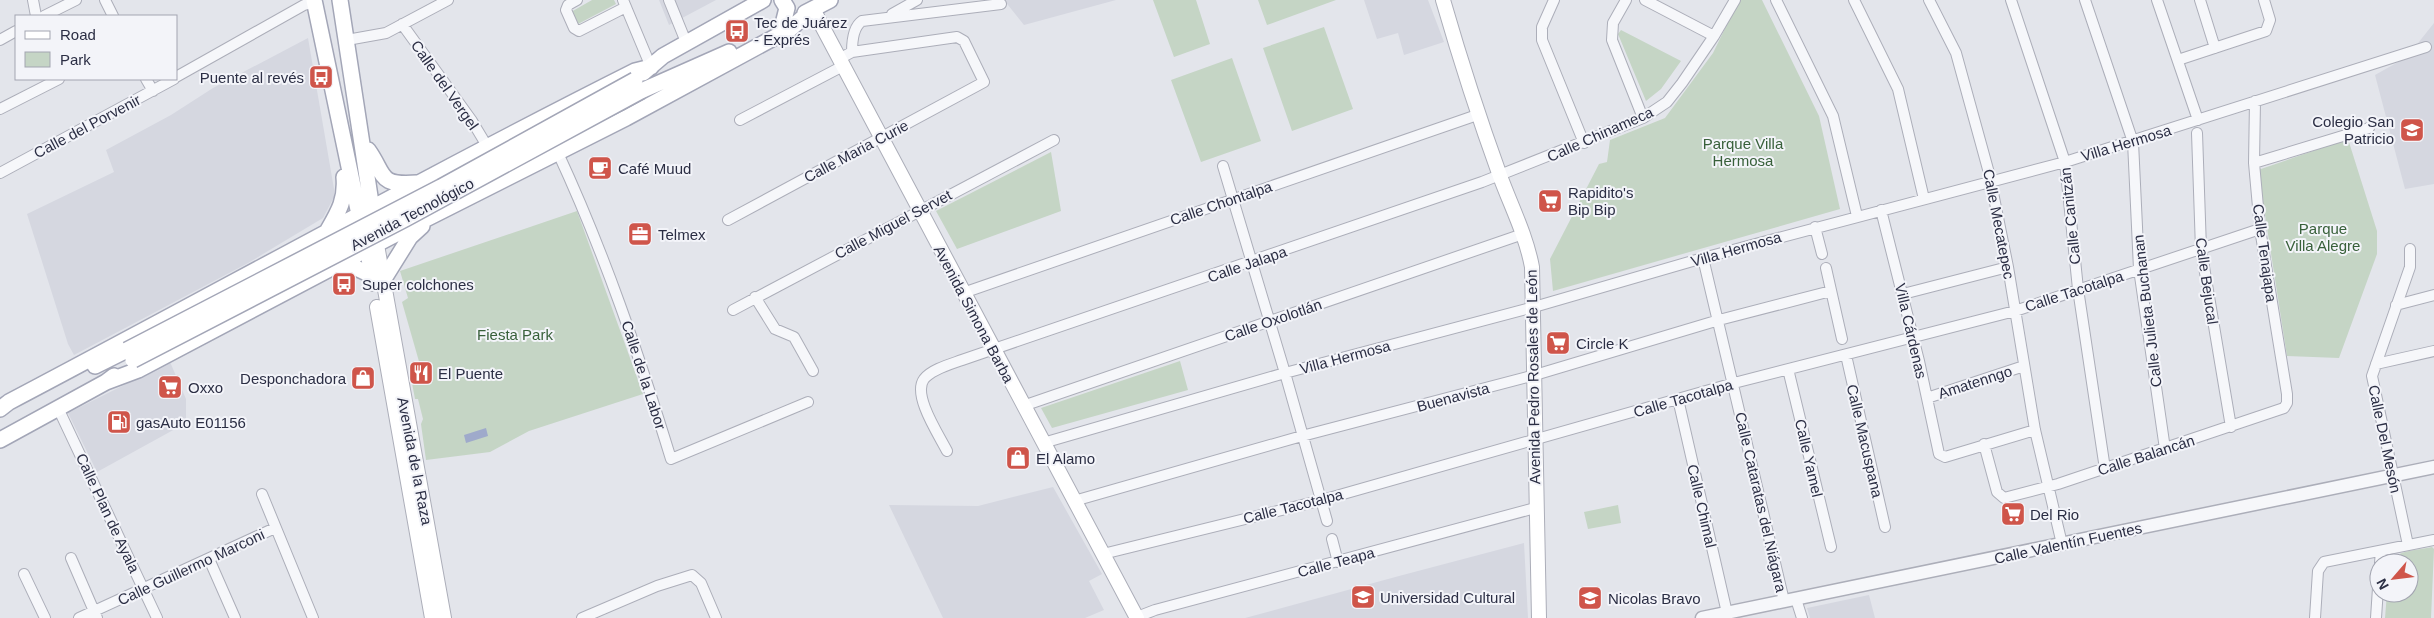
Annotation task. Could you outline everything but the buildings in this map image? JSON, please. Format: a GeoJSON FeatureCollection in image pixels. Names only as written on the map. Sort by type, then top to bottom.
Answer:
{"type":"FeatureCollection","features":[{"type":"Feature","properties":{"kind":"main road"},"geometry":{"type":"LineString","coordinates":[[340,0],[371,209],[366,250]]}},
{"type":"Feature","properties":{"kind":"main road","name":"Avenida Tecnológico"},"geometry":{"type":"LineString","coordinates":[[638,86],[650,67],[663,56],[763,0]]}},
{"type":"Feature","properties":{"kind":"main road"},"geometry":{"type":"LineString","coordinates":[[782,0],[787,8],[784,24]]}},
{"type":"Feature","properties":{"kind":"main road","name":"Avenida Tecnológico"},"geometry":{"type":"LineString","coordinates":[[0,413],[130,355],[441,187],[638,86],[729,52],[784,24],[810,5],[830,0]]}},
{"type":"Feature","properties":{"kind":"main road","name":"Avenida Pedro Rosales de León"},"geometry":{"type":"LineString","coordinates":[[1443,0],[1500,175],[1523,234],[1532,267],[1535,375],[1535,508],[1539,618]]}},
{"type":"Feature","properties":{"kind":"main road"},"geometry":{"type":"LineString","coordinates":[[315,1],[346,158],[371,209],[378,214],[378,222],[394,235]]}},
{"type":"Feature","properties":{"kind":"main road"},"geometry":{"type":"LineString","coordinates":[[106,382],[138,370],[333,269],[394,235],[558,153],[790,28],[810,5]]}},
{"type":"Feature","properties":{"kind":"main road","name":"Avenida Simona Barba"},"geometry":{"type":"LineString","coordinates":[[810,5],[845,59],[880,137],[1137,618]]}},
{"type":"Feature","properties":{"kind":"main road"},"geometry":{"type":"LineString","coordinates":[[0,409],[9,402],[487,146],[635,71],[650,67]]}},
{"type":"Feature","properties":{"kind":"main road"},"geometry":{"type":"LineString","coordinates":[[362,141],[383,176],[402,184],[419,183]]}},
{"type":"Feature","properties":{"kind":"main road"},"geometry":{"type":"LineString","coordinates":[[327,232],[342,205],[345,192],[343,171],[346,158]]}},
{"type":"Feature","properties":{"kind":"main road"},"geometry":{"type":"LineString","coordinates":[[333,269],[354,267],[376,278],[410,237],[430,218]]}},
{"type":"Feature","properties":{"kind":"main road"},"geometry":{"type":"LineString","coordinates":[[342,224],[355,233],[358,242],[366,250]]}},
{"type":"Feature","properties":{"kind":"main road","name":"Avenida de la Raza"},"geometry":{"type":"LineString","coordinates":[[366,250],[376,278],[444,618]]}},
{"type":"Feature","properties":{"kind":"main road","name":"Avenida de la Raza"},"geometry":{"type":"LineString","coordinates":[[376,278],[432,618]]}},
{"type":"Feature","properties":{"kind":"main road","name":"Avenida Tecnológico"},"geometry":{"type":"LineString","coordinates":[[0,440],[106,382],[130,355]]}},
{"type":"Feature","properties":{"kind":"street"},"geometry":{"type":"LineString","coordinates":[[33,0],[36,15]]}},
{"type":"Feature","properties":{"kind":"street"},"geometry":{"type":"LineString","coordinates":[[46,15],[76,0]]}},
{"type":"Feature","properties":{"kind":"street"},"geometry":{"type":"LineString","coordinates":[[104,0],[112,15]]}},
{"type":"Feature","properties":{"kind":"street"},"geometry":{"type":"LineString","coordinates":[[347,40],[386,32],[448,0]]}},
{"type":"Feature","properties":{"kind":"street"},"geometry":{"type":"LineString","coordinates":[[577,0],[566,7],[566,10],[574,28],[579,31],[624,4],[650,67]]}},
{"type":"Feature","properties":{"kind":"street"},"geometry":{"type":"LineString","coordinates":[[669,0],[686,42]]}},
{"type":"Feature","properties":{"kind":"street"},"geometry":{"type":"LineString","coordinates":[[887,17],[917,0]]}},
{"type":"Feature","properties":{"kind":"street"},"geometry":{"type":"LineString","coordinates":[[1554,0],[1542,27],[1542,40],[1584,143]]}},
{"type":"Feature","properties":{"kind":"street"},"geometry":{"type":"LineString","coordinates":[[1626,0],[1613,23],[1612,40],[1642,118]]}},
{"type":"Feature","properties":{"kind":"street"},"geometry":{"type":"LineString","coordinates":[[1645,0],[1714,36]]}},
{"type":"Feature","properties":{"kind":"street","name":"Calle Chinameca"},"geometry":{"type":"LineString","coordinates":[[1500,175],[1584,143],[1642,118],[1667,102],[1714,36],[1735,0]]}},
{"type":"Feature","properties":{"kind":"street"},"geometry":{"type":"LineString","coordinates":[[1776,0],[1833,116],[1857,216]]}},
{"type":"Feature","properties":{"kind":"street"},"geometry":{"type":"LineString","coordinates":[[1854,0],[1898,89],[1924,199]]}},
{"type":"Feature","properties":{"kind":"street","name":"Calle Mecatepec"},"geometry":{"type":"LineString","coordinates":[[1929,0],[1956,53],[1991,181],[2036,430],[2062,544]]}},
{"type":"Feature","properties":{"kind":"street","name":"Calle Canitzán"},"geometry":{"type":"LineString","coordinates":[[2010,0],[2065,162],[2078,289],[2105,469]]}},
{"type":"Feature","properties":{"kind":"street","name":"Calle Julieta Buchanan"},"geometry":{"type":"LineString","coordinates":[[2084,0],[2133,142],[2140,269],[2165,449]]}},
{"type":"Feature","properties":{"kind":"street"},"geometry":{"type":"LineString","coordinates":[[2157,0],[2198,120]]}},
{"type":"Feature","properties":{"kind":"street"},"geometry":{"type":"LineString","coordinates":[[2200,0],[2215,48]]}},
{"type":"Feature","properties":{"kind":"street"},"geometry":{"type":"LineString","coordinates":[[2178,60],[2264,32],[2268,29],[2270,20],[2264,0]]}},
{"type":"Feature","properties":{"kind":"street","name":"Calle del Porvenir"},"geometry":{"type":"LineString","coordinates":[[178,76],[304,5],[315,1]]}},
{"type":"Feature","properties":{"kind":"street"},"geometry":{"type":"LineString","coordinates":[[740,120],[845,59],[858,23],[867,19],[1000,4]]}},
{"type":"Feature","properties":{"kind":"street","name":"Calle del Vergel"},"geometry":{"type":"LineString","coordinates":[[402,24],[472,121],[487,146]]}},
{"type":"Feature","properties":{"kind":"street"},"geometry":{"type":"LineString","coordinates":[[0,40],[15,32]]}},
{"type":"Feature","properties":{"kind":"street","name":"Calle Maria Curie"},"geometry":{"type":"LineString","coordinates":[[728,220],[984,82],[964,40],[957,37],[845,59]]}},
{"type":"Feature","properties":{"kind":"street","name":"Villa Hermosa"},"geometry":{"type":"LineString","coordinates":[[1042,443],[1286,373],[1534,307],[1815,227],[2065,162],[2133,142],[2426,47]]}},
{"type":"Feature","properties":{"kind":"street"},"geometry":{"type":"LineString","coordinates":[[0,109],[57,80]]}},
{"type":"Feature","properties":{"kind":"street"},"geometry":{"type":"LineString","coordinates":[[147,80],[153,91]]}},
{"type":"Feature","properties":{"kind":"street","name":"Calle del Porvenir"},"geometry":{"type":"LineString","coordinates":[[0,173],[172,80]]}},
{"type":"Feature","properties":{"kind":"street","name":"Calle Tenajapa"},"geometry":{"type":"LineString","coordinates":[[2255,101],[2254,163],[2260,230],[2287,403]]}},
{"type":"Feature","properties":{"kind":"street","name":"Calle Chontalpa"},"geometry":{"type":"LineString","coordinates":[[963,293],[1480,114]]}},
{"type":"Feature","properties":{"kind":"street"},"geometry":{"type":"LineString","coordinates":[[2254,163],[2369,128]]}},
{"type":"Feature","properties":{"kind":"street","name":"Calle Bejucal"},"geometry":{"type":"LineString","coordinates":[[2197,134],[2201,249],[2231,427]]}},
{"type":"Feature","properties":{"kind":"street","name":"Calle Miguel Servet"},"geometry":{"type":"LineString","coordinates":[[733,310],[1054,140]]}},
{"type":"Feature","properties":{"kind":"street","name":"Calle de la Labor"},"geometry":{"type":"LineString","coordinates":[[558,153],[603,257],[643,368],[671,459],[808,402]]}},
{"type":"Feature","properties":{"kind":"street"},"geometry":{"type":"LineString","coordinates":[[1223,166],[1286,373],[1327,521]]}},
{"type":"Feature","properties":{"kind":"street","name":"Calle Jalapa"},"geometry":{"type":"LineString","coordinates":[[947,451],[922,401],[922,383],[929,374],[939,369],[1500,175]]}},
{"type":"Feature","properties":{"kind":"street","name":"Villa Cárdenas"},"geometry":{"type":"LineString","coordinates":[[1881,210],[1903,294],[1938,452],[1941,456],[1945,457],[1984,444]]}},
{"type":"Feature","properties":{"kind":"street"},"geometry":{"type":"LineString","coordinates":[[1815,227],[1822,254]]}},
{"type":"Feature","properties":{"kind":"street","name":"Calle Tacotalpa"},"geometry":{"type":"LineString","coordinates":[[1103,554],[1322,500],[1734,383],[2015,311],[2260,230]]}},
{"type":"Feature","properties":{"kind":"street","name":"Calle Oxolotlán"},"geometry":{"type":"LineString","coordinates":[[1023,406],[1523,234]]}},
{"type":"Feature","properties":{"kind":"street","name":"Calle Del Mesón"},"geometry":{"type":"LineString","coordinates":[[2408,545],[2372,384],[2372,376],[2410,267],[2410,249]]}},
{"type":"Feature","properties":{"kind":"street","name":"Calle Cataratas del Niágara"},"geometry":{"type":"LineString","coordinates":[[1703,258],[1790,600],[1802,618]]}},
{"type":"Feature","properties":{"kind":"street"},"geometry":{"type":"LineString","coordinates":[[1903,294],[2008,267]]}},
{"type":"Feature","properties":{"kind":"street"},"geometry":{"type":"LineString","coordinates":[[1826,268],[1842,339]]}},
{"type":"Feature","properties":{"kind":"street","name":"Buenavista"},"geometry":{"type":"LineString","coordinates":[[1074,501],[1302,436],[1535,375],[1719,320],[1831,291]]}},
{"type":"Feature","properties":{"kind":"street"},"geometry":{"type":"LineString","coordinates":[[2396,305],[2434,296]]}},
{"type":"Feature","properties":{"kind":"street"},"geometry":{"type":"LineString","coordinates":[[755,297],[776,329],[794,337],[813,371]]}},
{"type":"Feature","properties":{"kind":"street"},"geometry":{"type":"LineString","coordinates":[[2376,364],[2434,351]]}},
{"type":"Feature","properties":{"kind":"street","name":"Calle Macuspana"},"geometry":{"type":"LineString","coordinates":[[1846,355],[1885,527]]}},
{"type":"Feature","properties":{"kind":"street","name":"Amatenngo"},"geometry":{"type":"LineString","coordinates":[[1927,398],[2024,366]]}},
{"type":"Feature","properties":{"kind":"street","name":"Calle Yamel"},"geometry":{"type":"LineString","coordinates":[[1788,369],[1831,547]]}},
{"type":"Feature","properties":{"kind":"street","name":"Calle Chimal"},"geometry":{"type":"LineString","coordinates":[[1678,399],[1727,613]]}},
{"type":"Feature","properties":{"kind":"street","name":"Calle Balancán"},"geometry":{"type":"LineString","coordinates":[[1984,444],[1995,486],[2001,497],[2105,469],[2281,411],[2287,403]]}},
{"type":"Feature","properties":{"kind":"street","name":"Calle Plan de Ayala"},"geometry":{"type":"LineString","coordinates":[[58,408],[157,618]]}},
{"type":"Feature","properties":{"kind":"street"},"geometry":{"type":"LineString","coordinates":[[1984,444],[2036,430]]}},
{"type":"Feature","properties":{"kind":"street","name":"Calle Valentín Fuentes"},"geometry":{"type":"LineString","coordinates":[[1702,618],[2434,467]]}},
{"type":"Feature","properties":{"kind":"street"},"geometry":{"type":"LineString","coordinates":[[262,494],[312,618]]}},
{"type":"Feature","properties":{"kind":"street","name":"Calle Teapa"},"geometry":{"type":"LineString","coordinates":[[1137,618],[1155,610],[1535,508]]}},
{"type":"Feature","properties":{"kind":"street","name":"Calle Guillermo Marconi"},"geometry":{"type":"LineString","coordinates":[[79,618],[95,615],[144,589],[275,528]]}},
{"type":"Feature","properties":{"kind":"street"},"geometry":{"type":"LineString","coordinates":[[1332,539],[1338,562]]}},
{"type":"Feature","properties":{"kind":"street"},"geometry":{"type":"LineString","coordinates":[[2315,618],[2318,571],[2321,565],[2329,560],[2434,540]]}},
{"type":"Feature","properties":{"kind":"street"},"geometry":{"type":"LineString","coordinates":[[71,558],[95,615]]}},
{"type":"Feature","properties":{"kind":"street"},"geometry":{"type":"LineString","coordinates":[[209,559],[235,618]]}},
{"type":"Feature","properties":{"kind":"street"},"geometry":{"type":"LineString","coordinates":[[24,574],[45,618]]}},
{"type":"Feature","properties":{"kind":"street"},"geometry":{"type":"LineString","coordinates":[[582,618],[688,575],[695,576],[701,583],[716,618]]}},
{"type":"Feature","properties":{"kind":"street"},"geometry":{"type":"LineString","coordinates":[[2376,618],[2377,603]]}},
{"type":"Feature","properties":{"kind":"shaded area"},"geometry":{"type":"Polygon","coordinates":[[[659,0],[716,0],[669,25],[659,0]]]}},
{"type":"Feature","properties":{"kind":"shaded area"},"geometry":{"type":"Polygon","coordinates":[[[1004,0],[1116,0],[1024,25],[1004,0]]]}},
{"type":"Feature","properties":{"kind":"shaded area"},"geometry":{"type":"Polygon","coordinates":[[[1364,0],[1428,0],[1444,42],[1404,55],[1398,33],[1377,39],[1364,0]]]}},
{"type":"Feature","properties":{"kind":"shaded area","name":"Colegio San Patricio"},"geometry":{"type":"Polygon","coordinates":[[[2434,23],[2434,184],[2405,189],[2375,75],[2407,57],[2434,23]]]}},
{"type":"Feature","properties":{"kind":"shaded area"},"geometry":{"type":"Polygon","coordinates":[[[308,38],[334,189],[334,197],[323,218],[248,263],[74,355],[68,344],[27,214],[114,172],[106,150],[171,115],[213,88],[308,38]]]}},
{"type":"Feature","properties":{"kind":"shaded area"},"geometry":{"type":"Polygon","coordinates":[[[170,362],[186,399],[186,423],[97,472],[68,413],[170,362]]]}},
{"type":"Feature","properties":{"kind":"shaded area"},"geometry":{"type":"Polygon","coordinates":[[[1053,487],[1102,574],[1089,581],[1104,610],[1085,618],[943,618],[889,505],[978,506],[1053,487]]]}},
{"type":"Feature","properties":{"kind":"shaded area"},"geometry":{"type":"Polygon","coordinates":[[[1524,543],[1528,618],[1245,618],[1399,576],[1524,543]]]}},
{"type":"Feature","properties":{"kind":"shaded area"},"geometry":{"type":"Polygon","coordinates":[[[1869,595],[1875,618],[1810,618],[1807,608],[1869,595]]]}},
{"type":"Feature","properties":{"kind":"green space"},"geometry":{"type":"Polygon","coordinates":[[[592,0],[614,0],[616,4],[578,24],[571,12],[592,0]]]}},
{"type":"Feature","properties":{"kind":"green space"},"geometry":{"type":"Polygon","coordinates":[[[1153,0],[1196,0],[1210,44],[1174,57],[1153,0]]]}},
{"type":"Feature","properties":{"kind":"green space"},"geometry":{"type":"Polygon","coordinates":[[[1258,0],[1336,0],[1267,25],[1258,0]]]}},
{"type":"Feature","properties":{"kind":"green space","name":"Parque Villa Hermosa"},"geometry":{"type":"Polygon","coordinates":[[[1739,0],[1762,0],[1819,116],[1840,209],[1553,291],[1550,259],[1599,164],[1607,162],[1610,140],[1665,118],[1713,53],[1739,0]]]}},
{"type":"Feature","properties":{"kind":"green space"},"geometry":{"type":"Polygon","coordinates":[[[1324,27],[1353,109],[1292,131],[1263,48],[1324,27]]]}},
{"type":"Feature","properties":{"kind":"green space"},"geometry":{"type":"Polygon","coordinates":[[[1621,30],[1681,61],[1661,89],[1646,101],[1618,34],[1621,30]]]}},
{"type":"Feature","properties":{"kind":"green space"},"geometry":{"type":"Polygon","coordinates":[[[1232,58],[1261,141],[1201,162],[1171,80],[1232,58]]]}},
{"type":"Feature","properties":{"kind":"green space","name":"Parque Villa Alegre"},"geometry":{"type":"Polygon","coordinates":[[[2348,139],[2377,231],[2377,254],[2339,358],[2287,356],[2258,170],[2348,139]]]}},
{"type":"Feature","properties":{"kind":"green space"},"geometry":{"type":"Polygon","coordinates":[[[1051,152],[1061,211],[957,249],[936,211],[1051,152]]]}},
{"type":"Feature","properties":{"kind":"green space","name":"Fiesta Park"},"geometry":{"type":"Polygon","coordinates":[[[577,211],[643,394],[529,431],[490,452],[426,460],[421,424],[423,419],[418,399],[415,399],[410,373],[420,365],[402,302],[408,298],[400,271],[577,211]]]}},
{"type":"Feature","properties":{"kind":"green space"},"geometry":{"type":"Polygon","coordinates":[[[1180,361],[1188,390],[1052,428],[1041,408],[1180,361]]]}},
{"type":"Feature","properties":{"kind":"green space"},"geometry":{"type":"Polygon","coordinates":[[[1618,505],[1621,523],[1588,529],[1584,512],[1618,505]]]}},
{"type":"Feature","properties":{"kind":"green space"},"geometry":{"type":"Polygon","coordinates":[[[2432,547],[2434,549],[2431,618],[2385,618],[2386,603],[2419,603],[2419,553],[2402,553],[2432,547]]]}},
{"type":"Feature","properties":{"kind":"water"},"geometry":{"type":"Polygon","coordinates":[[[486,428],[488,436],[466,443],[464,435],[486,428]]]}},
{"type":"Feature","properties":{"kind":"place","name":"Tec de Juárez - Exprés"},"geometry":{"type":"Point","coordinates":[737,31]}},
{"type":"Feature","properties":{"kind":"place","name":"Puente al revés"},"geometry":{"type":"Point","coordinates":[321,77]}},
{"type":"Feature","properties":{"kind":"place","name":"Colegio San Patricio"},"geometry":{"type":"Point","coordinates":[2412,130]}},
{"type":"Feature","properties":{"kind":"place","name":"Café Muud"},"geometry":{"type":"Point","coordinates":[600,168]}},
{"type":"Feature","properties":{"kind":"place","name":"Rapidito's Bip Bip"},"geometry":{"type":"Point","coordinates":[1550,201]}},
{"type":"Feature","properties":{"kind":"place","name":"Telmex"},"geometry":{"type":"Point","coordinates":[640,234]}},
{"type":"Feature","properties":{"kind":"place","name":"Super colchones"},"geometry":{"type":"Point","coordinates":[344,284]}},
{"type":"Feature","properties":{"kind":"place","name":"Circle K"},"geometry":{"type":"Point","coordinates":[1558,343]}},
{"type":"Feature","properties":{"kind":"place","name":"El Puente"},"geometry":{"type":"Point","coordinates":[421,373]}},
{"type":"Feature","properties":{"kind":"place","name":"Desponchadora"},"geometry":{"type":"Point","coordinates":[363,378]}},
{"type":"Feature","properties":{"kind":"place","name":"Oxxo"},"geometry":{"type":"Point","coordinates":[170,387]}},
{"type":"Feature","properties":{"kind":"place","name":"gasAuto E01156"},"geometry":{"type":"Point","coordinates":[119,422]}},
{"type":"Feature","properties":{"kind":"place","name":"El Alamo"},"geometry":{"type":"Point","coordinates":[1018,458]}},
{"type":"Feature","properties":{"kind":"place","name":"Del Rio"},"geometry":{"type":"Point","coordinates":[2013,514]}},
{"type":"Feature","properties":{"kind":"place","name":"Universidad Cultural"},"geometry":{"type":"Point","coordinates":[1363,597]}},
{"type":"Feature","properties":{"kind":"place","name":"Nicolas Bravo"},"geometry":{"type":"Point","coordinates":[1590,598]}}]}
